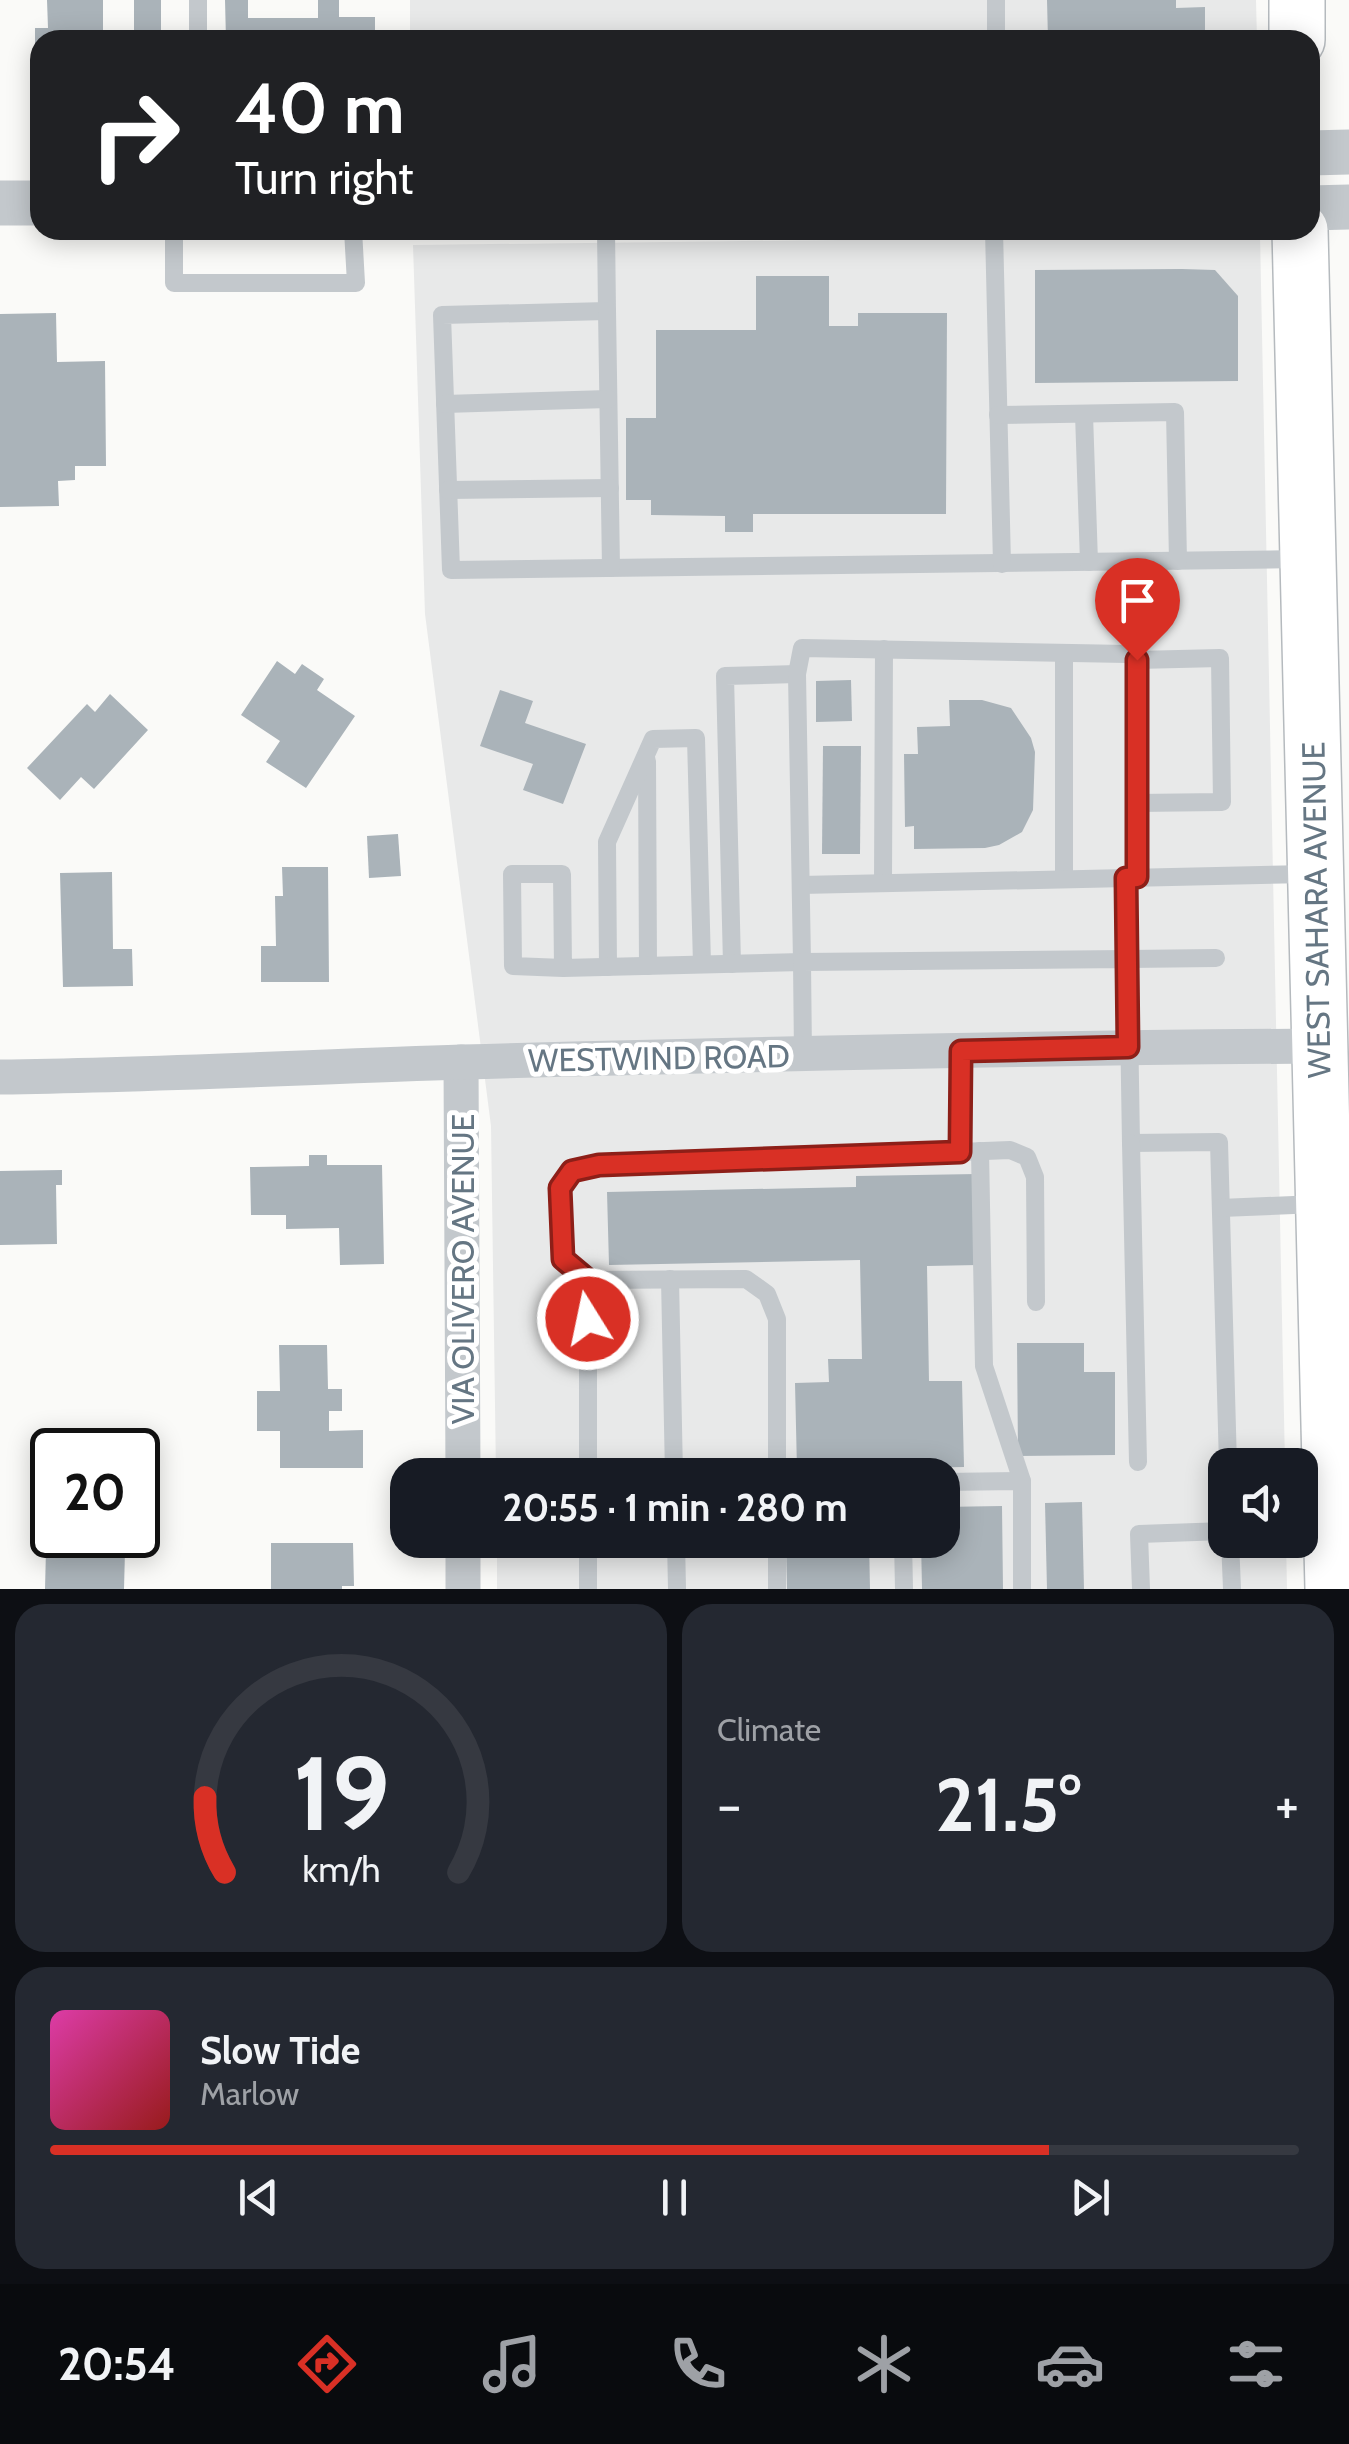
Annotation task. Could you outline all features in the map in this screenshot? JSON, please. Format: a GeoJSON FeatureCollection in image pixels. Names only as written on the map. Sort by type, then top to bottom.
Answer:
{"type":"FeatureCollection","features":[{"type":"Feature","properties":{"kind":"main road"},"geometry":{"type":"LineString","coordinates":[[1297,0],[1297,30]]}},
{"type":"Feature","properties":{"kind":"main road","name":"WEST SAHARA AVENUE"},"geometry":{"type":"LineString","coordinates":[[1300,240],[1308,559],[1334,1053],[1323,1204],[1323,1500],[1333,1589]]}},
{"type":"Feature","properties":{"kind":"street"},"geometry":{"type":"LineString","coordinates":[[1320,152],[1349,152]]}},
{"type":"Feature","properties":{"kind":"street"},"geometry":{"type":"LineString","coordinates":[[0,204],[30,203]]}},
{"type":"Feature","properties":{"kind":"street"},"geometry":{"type":"LineString","coordinates":[[1320,208],[1349,207]]}},
{"type":"Feature","properties":{"kind":"street","name":"WESTWIND ROAD"},"geometry":{"type":"LineString","coordinates":[[0,1077],[1128,1047],[1334,1053]]}},
{"type":"Feature","properties":{"kind":"street","name":"VIA OLIVERO AVENUE"},"geometry":{"type":"LineString","coordinates":[[461,1062],[462,1458]]}},
{"type":"Feature","properties":{"kind":"street"},"geometry":{"type":"LineString","coordinates":[[463,1558],[463,1589]]}},
{"type":"Feature","properties":{"kind":"lane"},"geometry":{"type":"LineString","coordinates":[[198,0],[198,30]]}},
{"type":"Feature","properties":{"kind":"lane"},"geometry":{"type":"LineString","coordinates":[[996,0],[996,30]]}},
{"type":"Feature","properties":{"kind":"lane"},"geometry":{"type":"LineString","coordinates":[[174,240],[174,283],[356,283],[354,240]]}},
{"type":"Feature","properties":{"kind":"lane"},"geometry":{"type":"LineString","coordinates":[[606,240],[610,568]]}},
{"type":"Feature","properties":{"kind":"lane"},"geometry":{"type":"LineString","coordinates":[[994,240],[1002,564]]}},
{"type":"Feature","properties":{"kind":"lane"},"geometry":{"type":"LineString","coordinates":[[607,311],[442,315],[451,570],[1308,559]]}},
{"type":"Feature","properties":{"kind":"lane"},"geometry":{"type":"LineString","coordinates":[[445,404],[608,399]]}},
{"type":"Feature","properties":{"kind":"lane"},"geometry":{"type":"LineString","coordinates":[[998,415],[1176,412],[1178,561]]}},
{"type":"Feature","properties":{"kind":"lane"},"geometry":{"type":"LineString","coordinates":[[1084,414],[1088,562]]}},
{"type":"Feature","properties":{"kind":"lane"},"geometry":{"type":"LineString","coordinates":[[448,490],[610,488]]}},
{"type":"Feature","properties":{"kind":"lane"},"geometry":{"type":"LineString","coordinates":[[804,1055],[797,674],[802,648],[1126,654],[1137,660],[1220,658],[1222,802],[1137,803]]}},
{"type":"Feature","properties":{"kind":"lane"},"geometry":{"type":"LineString","coordinates":[[884,649],[884,883]]}},
{"type":"Feature","properties":{"kind":"lane"},"geometry":{"type":"LineString","coordinates":[[1064,653],[1064,879]]}},
{"type":"Feature","properties":{"kind":"lane"},"geometry":{"type":"LineString","coordinates":[[1137,660],[1137,803],[1128,959],[1128,1047],[1138,1462]]}},
{"type":"Feature","properties":{"kind":"lane"},"geometry":{"type":"LineString","coordinates":[[732,964],[725,676],[797,674]]}},
{"type":"Feature","properties":{"kind":"lane"},"geometry":{"type":"LineString","coordinates":[[608,967],[607,842],[652,739],[696,738],[702,964]]}},
{"type":"Feature","properties":{"kind":"lane"},"geometry":{"type":"LineString","coordinates":[[647,752],[648,966]]}},
{"type":"Feature","properties":{"kind":"lane"},"geometry":{"type":"LineString","coordinates":[[800,885],[1132,878],[1326,853]]}},
{"type":"Feature","properties":{"kind":"lane"},"geometry":{"type":"LineString","coordinates":[[563,968],[562,874],[512,874],[513,966],[563,968],[1216,958]]}},
{"type":"Feature","properties":{"kind":"lane"},"geometry":{"type":"LineString","coordinates":[[960,1152],[961,1051]]}},
{"type":"Feature","properties":{"kind":"lane"},"geometry":{"type":"LineString","coordinates":[[1130,1143],[1219,1142],[1228,1448]]}},
{"type":"Feature","properties":{"kind":"lane"},"geometry":{"type":"LineString","coordinates":[[777,1458],[777,1319],[768,1294],[746,1279],[588,1280],[563,1259],[560,1188],[572,1171],[599,1165],[1010,1150],[1028,1157],[1035,1177],[1036,1302]]}},
{"type":"Feature","properties":{"kind":"lane"},"geometry":{"type":"LineString","coordinates":[[980,1151],[984,1366],[1022,1480],[1022,1589]]}},
{"type":"Feature","properties":{"kind":"lane"},"geometry":{"type":"LineString","coordinates":[[1221,1208],[1323,1204]]}},
{"type":"Feature","properties":{"kind":"lane"},"geometry":{"type":"LineString","coordinates":[[670,1279],[674,1458]]}},
{"type":"Feature","properties":{"kind":"lane"},"geometry":{"type":"LineString","coordinates":[[588,1280],[588,1458]]}},
{"type":"Feature","properties":{"kind":"lane"},"geometry":{"type":"LineString","coordinates":[[960,1482],[1022,1480]]}},
{"type":"Feature","properties":{"kind":"lane"},"geometry":{"type":"LineString","coordinates":[[1141,1589],[1139,1534],[1208,1532]]}},
{"type":"Feature","properties":{"kind":"lane"},"geometry":{"type":"LineString","coordinates":[[588,1558],[588,1589]]}},
{"type":"Feature","properties":{"kind":"lane"},"geometry":{"type":"LineString","coordinates":[[676,1558],[676,1589]]}},
{"type":"Feature","properties":{"kind":"lane"},"geometry":{"type":"LineString","coordinates":[[777,1558],[777,1589]]}},
{"type":"Feature","properties":{"kind":"lane"},"geometry":{"type":"LineString","coordinates":[[903,1558],[904,1589]]}},
{"type":"Feature","properties":{"kind":"lane"},"geometry":{"type":"LineString","coordinates":[[1231,1558],[1232,1589]]}},
{"type":"Feature","properties":{"kind":"shaded area"},"geometry":{"type":"Polygon","coordinates":[[[410,0],[1256,0],[1257,30],[410,30],[410,0]]]}},
{"type":"Feature","properties":{"kind":"shaded area"},"geometry":{"type":"Polygon","coordinates":[[[1260,240],[1285,1448],[1208,1448],[1208,1558],[1286,1558],[1287,1589],[497,1589],[497,1558],[960,1558],[960,1458],[496,1458],[491,1126],[425,614],[413,245],[1260,240]]]}},
{"type":"Feature","properties":{"kind":"building"},"geometry":{"type":"Polygon","coordinates":[[[47,0],[103,0],[103,30],[35,30],[48,28],[47,0]]]}},
{"type":"Feature","properties":{"kind":"building"},"geometry":{"type":"Polygon","coordinates":[[[134,0],[161,0],[161,30],[134,30],[134,0]]]}},
{"type":"Feature","properties":{"kind":"building"},"geometry":{"type":"Polygon","coordinates":[[[225,0],[248,0],[248,18],[318,18],[318,0],[339,0],[339,17],[375,17],[375,30],[226,30],[225,0]]]}},
{"type":"Feature","properties":{"kind":"building"},"geometry":{"type":"Polygon","coordinates":[[[1047,0],[1176,0],[1176,8],[1205,7],[1205,30],[1048,30],[1047,0]]]}},
{"type":"Feature","properties":{"kind":"building"},"geometry":{"type":"Polygon","coordinates":[[[1035,270],[1215,270],[1238,296],[1238,381],[1035,383],[1035,270]]]}},
{"type":"Feature","properties":{"kind":"building"},"geometry":{"type":"Polygon","coordinates":[[[756,276],[829,276],[829,326],[858,326],[858,313],[947,313],[946,514],[753,514],[753,532],[725,532],[725,516],[651,515],[651,500],[626,500],[626,418],[656,418],[656,330],[756,330],[756,276]]]}},
{"type":"Feature","properties":{"kind":"building"},"geometry":{"type":"Polygon","coordinates":[[[56,313],[57,362],[105,361],[106,466],[75,466],[75,480],[58,481],[59,506],[0,507],[0,314],[56,313]]]}},
{"type":"Feature","properties":{"kind":"building"},"geometry":{"type":"Polygon","coordinates":[[[277,661],[295,674],[302,664],[324,679],[317,690],[355,716],[306,788],[266,762],[280,741],[241,715],[277,661]]]}},
{"type":"Feature","properties":{"kind":"building"},"geometry":{"type":"Polygon","coordinates":[[[851,680],[852,721],[816,722],[816,681],[851,680]]]}},
{"type":"Feature","properties":{"kind":"building"},"geometry":{"type":"Polygon","coordinates":[[[500,690],[533,701],[525,723],[586,744],[563,804],[523,790],[533,764],[480,746],[500,690]]]}},
{"type":"Feature","properties":{"kind":"building"},"geometry":{"type":"Polygon","coordinates":[[[110,694],[148,730],[94,789],[81,777],[60,800],[27,768],[87,704],[95,712],[110,694]]]}},
{"type":"Feature","properties":{"kind":"building"},"geometry":{"type":"Polygon","coordinates":[[[949,700],[982,700],[1011,708],[1031,738],[1035,752],[1033,810],[1022,832],[999,845],[914,849],[914,826],[905,827],[904,754],[918,754],[917,727],[950,726],[949,700]]]}},
{"type":"Feature","properties":{"kind":"building"},"geometry":{"type":"Polygon","coordinates":[[[823,746],[861,746],[860,854],[822,854],[823,746]]]}},
{"type":"Feature","properties":{"kind":"building"},"geometry":{"type":"Polygon","coordinates":[[[398,834],[401,876],[369,878],[367,836],[398,834]]]}},
{"type":"Feature","properties":{"kind":"building"},"geometry":{"type":"Polygon","coordinates":[[[282,867],[328,867],[329,982],[261,982],[261,946],[276,946],[275,896],[283,896],[282,867]]]}},
{"type":"Feature","properties":{"kind":"building"},"geometry":{"type":"Polygon","coordinates":[[[112,872],[113,949],[132,949],[133,986],[63,987],[60,873],[112,872]]]}},
{"type":"Feature","properties":{"kind":"building"},"geometry":{"type":"Polygon","coordinates":[[[309,1155],[327,1155],[327,1165],[382,1165],[384,1264],[340,1265],[339,1228],[286,1229],[286,1215],[251,1215],[250,1167],[309,1166],[309,1155]]]}},
{"type":"Feature","properties":{"kind":"building"},"geometry":{"type":"Polygon","coordinates":[[[62,1170],[62,1185],[56,1185],[57,1244],[0,1245],[0,1171],[62,1170]]]}},
{"type":"Feature","properties":{"kind":"building"},"geometry":{"type":"Polygon","coordinates":[[[977,1174],[978,1265],[927,1266],[929,1381],[962,1381],[964,1467],[960,1467],[960,1458],[797,1458],[795,1383],[829,1382],[828,1359],[862,1359],[860,1260],[609,1265],[607,1192],[856,1187],[856,1176],[977,1174]]]}},
{"type":"Feature","properties":{"kind":"building"},"geometry":{"type":"Polygon","coordinates":[[[1017,1343],[1084,1343],[1084,1372],[1115,1372],[1115,1455],[1018,1456],[1017,1343]]]}},
{"type":"Feature","properties":{"kind":"building"},"geometry":{"type":"Polygon","coordinates":[[[279,1345],[327,1345],[328,1389],[342,1389],[342,1411],[329,1411],[329,1431],[363,1430],[363,1468],[280,1468],[280,1431],[257,1431],[257,1391],[280,1391],[279,1345]]]}},
{"type":"Feature","properties":{"kind":"building"},"geometry":{"type":"Polygon","coordinates":[[[1082,1502],[1084,1589],[1047,1589],[1045,1503],[1082,1502]]]}},
{"type":"Feature","properties":{"kind":"building"},"geometry":{"type":"Polygon","coordinates":[[[1002,1506],[1003,1589],[922,1589],[921,1558],[960,1558],[960,1507],[1002,1506]]]}},
{"type":"Feature","properties":{"kind":"building"},"geometry":{"type":"Polygon","coordinates":[[[271,1543],[353,1543],[354,1586],[271,1589],[271,1543]]]}},
{"type":"Feature","properties":{"kind":"building"},"geometry":{"type":"Polygon","coordinates":[[[46,1558],[125,1558],[124,1589],[45,1589],[46,1558]]]}},
{"type":"Feature","properties":{"kind":"building"},"geometry":{"type":"Polygon","coordinates":[[[786,1558],[869,1558],[870,1589],[787,1589],[786,1558]]]}},
{"type":"Feature","properties":{"kind":"route"},"geometry":{"type":"LineString","coordinates":[[588,1319],[588,1280],[563,1259],[560,1188],[572,1171],[599,1165],[960,1152],[961,1051],[1128,1047],[1126,878],[1137,877],[1137,660]]}}]}
